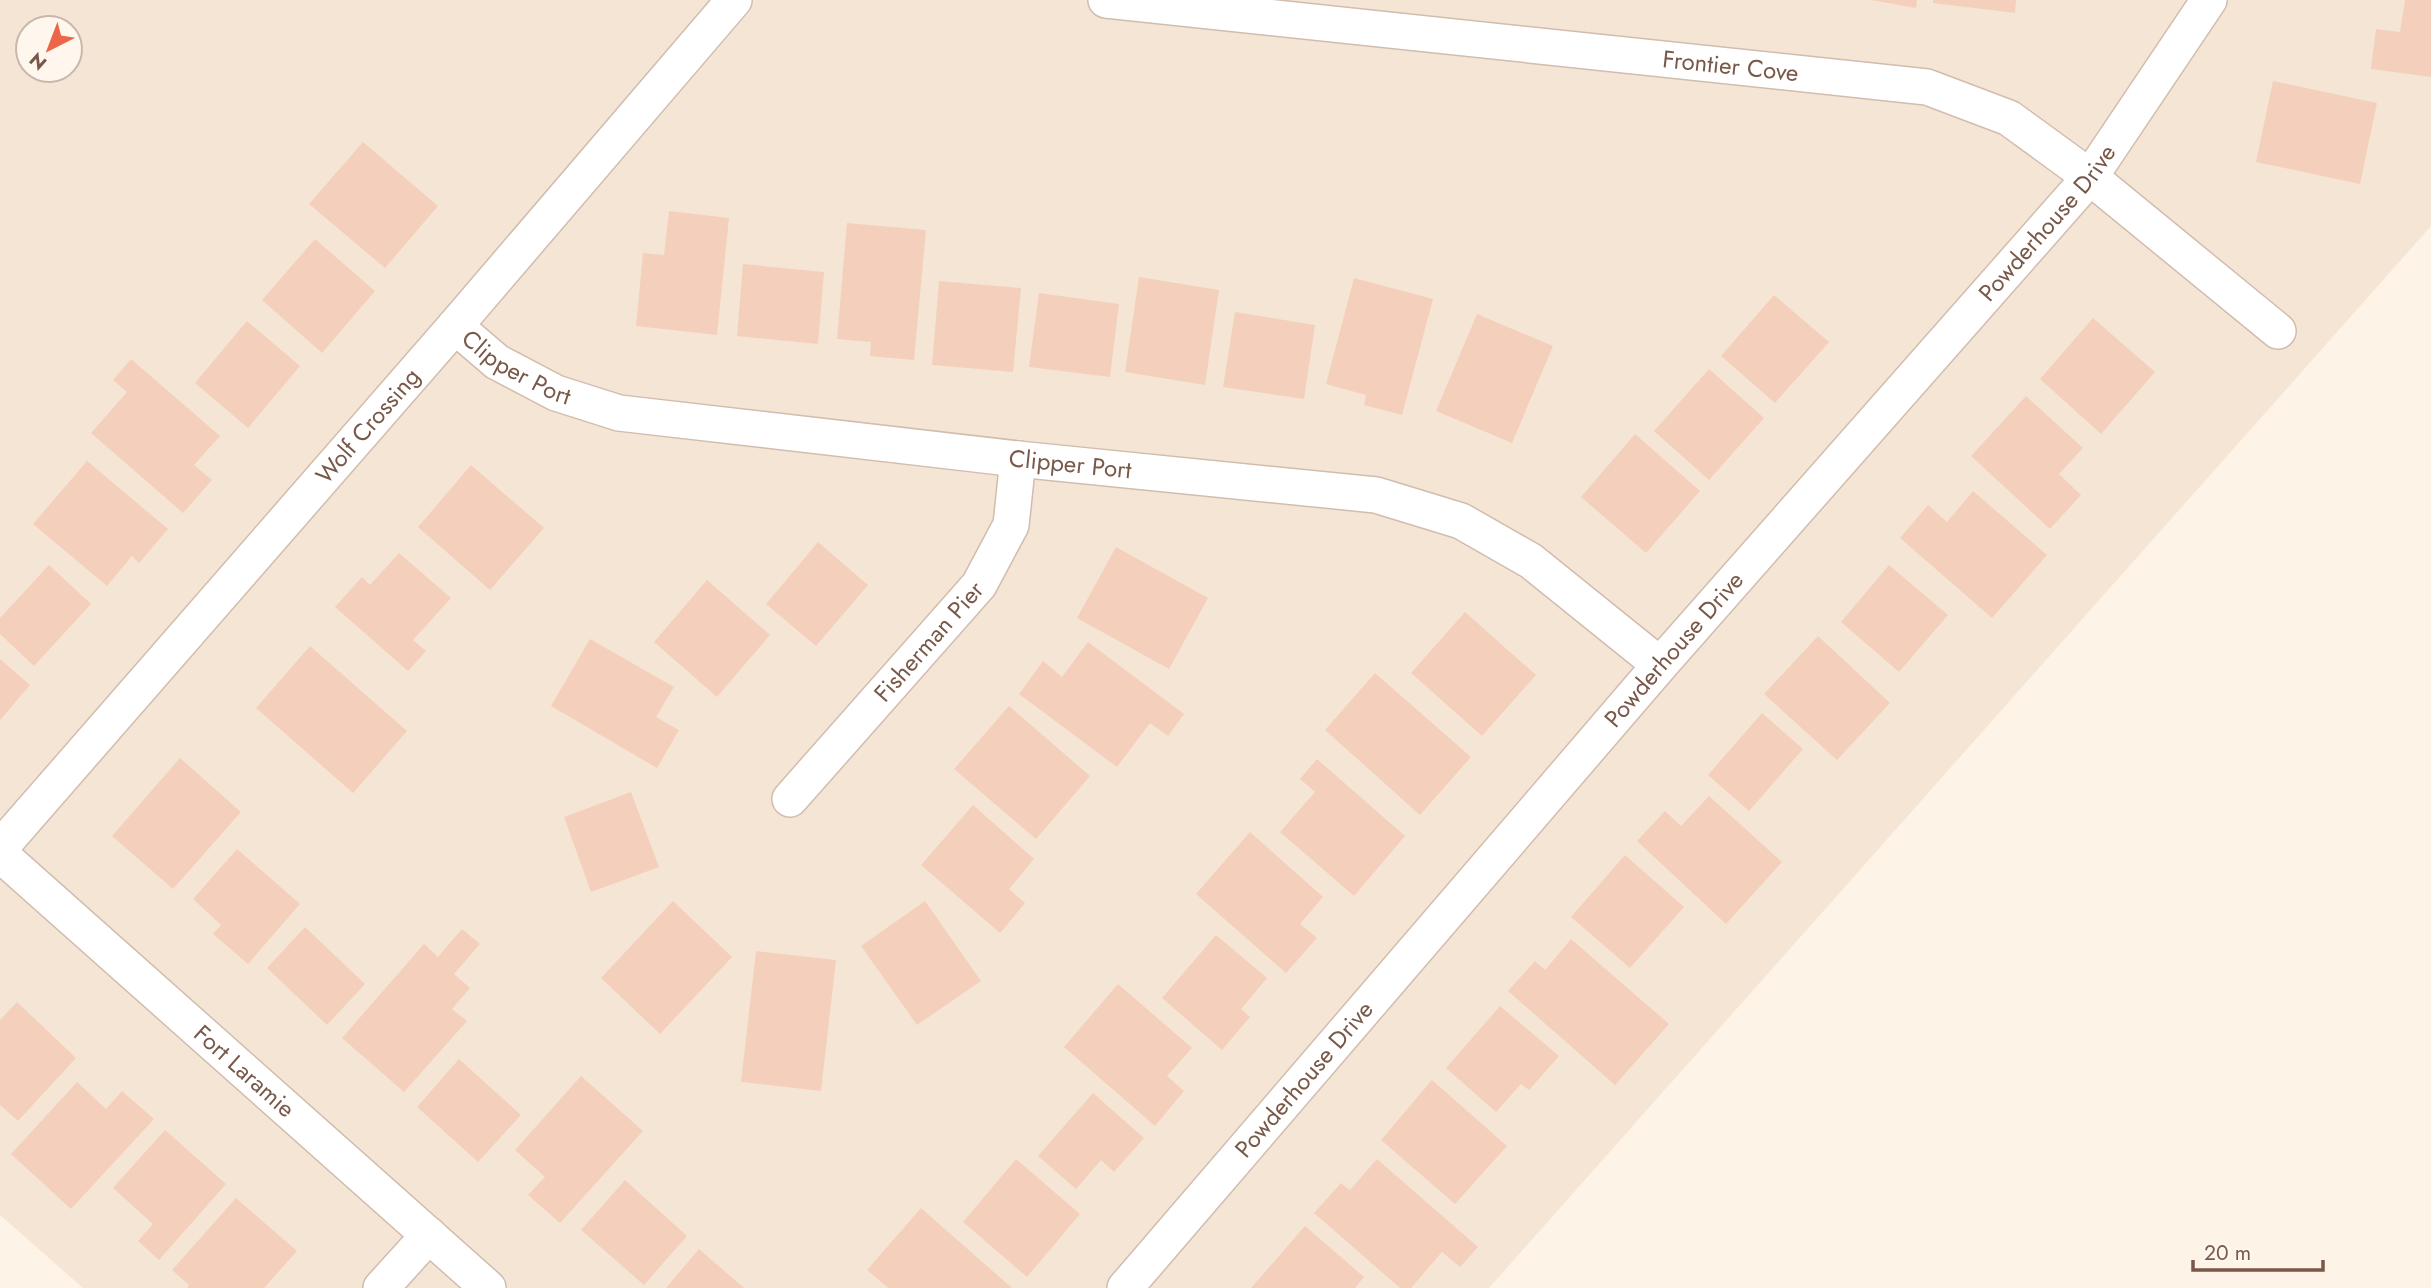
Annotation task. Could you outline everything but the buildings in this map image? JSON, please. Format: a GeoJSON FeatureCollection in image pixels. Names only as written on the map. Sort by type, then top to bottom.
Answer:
{"type":"FeatureCollection","features":[{"type":"Feature","properties":{"kind":"street","name":"Wolf Crossing"},"geometry":{"type":"LineString","coordinates":[[0,848],[456,326],[734,0]]}},
{"type":"Feature","properties":{"kind":"street","name":"Frontier Cove"},"geometry":{"type":"LineString","coordinates":[[1106,0],[1927,87],[2009,118],[2090,177],[2278,331]]}},
{"type":"Feature","properties":{"kind":"street","name":"Powderhouse Drive"},"geometry":{"type":"LineString","coordinates":[[1125,1288],[1660,665],[2090,177],[2209,0]]}},
{"type":"Feature","properties":{"kind":"street","name":"Clipper Port"},"geometry":{"type":"LineString","coordinates":[[456,326],[497,362],[556,393],[619,412],[1018,459],[1376,495],[1461,521],[1531,561],[1660,665]]}},
{"type":"Feature","properties":{"kind":"street","name":"Fisherman Pier"},"geometry":{"type":"LineString","coordinates":[[790,799],[979,585],[1011,525],[1018,459]]}},
{"type":"Feature","properties":{"kind":"street","name":"Fort Laramie"},"geometry":{"type":"LineString","coordinates":[[0,854],[488,1288]]}},
{"type":"Feature","properties":{"kind":"street"},"geometry":{"type":"LineString","coordinates":[[381,1288],[429,1235]]}},
{"type":"Feature","properties":{"kind":"shaded area"},"geometry":{"type":"Polygon","coordinates":[[[0,0],[2431,0],[2431,226],[1489,1288],[83,1288],[0,1215],[0,0]]]}}]}
